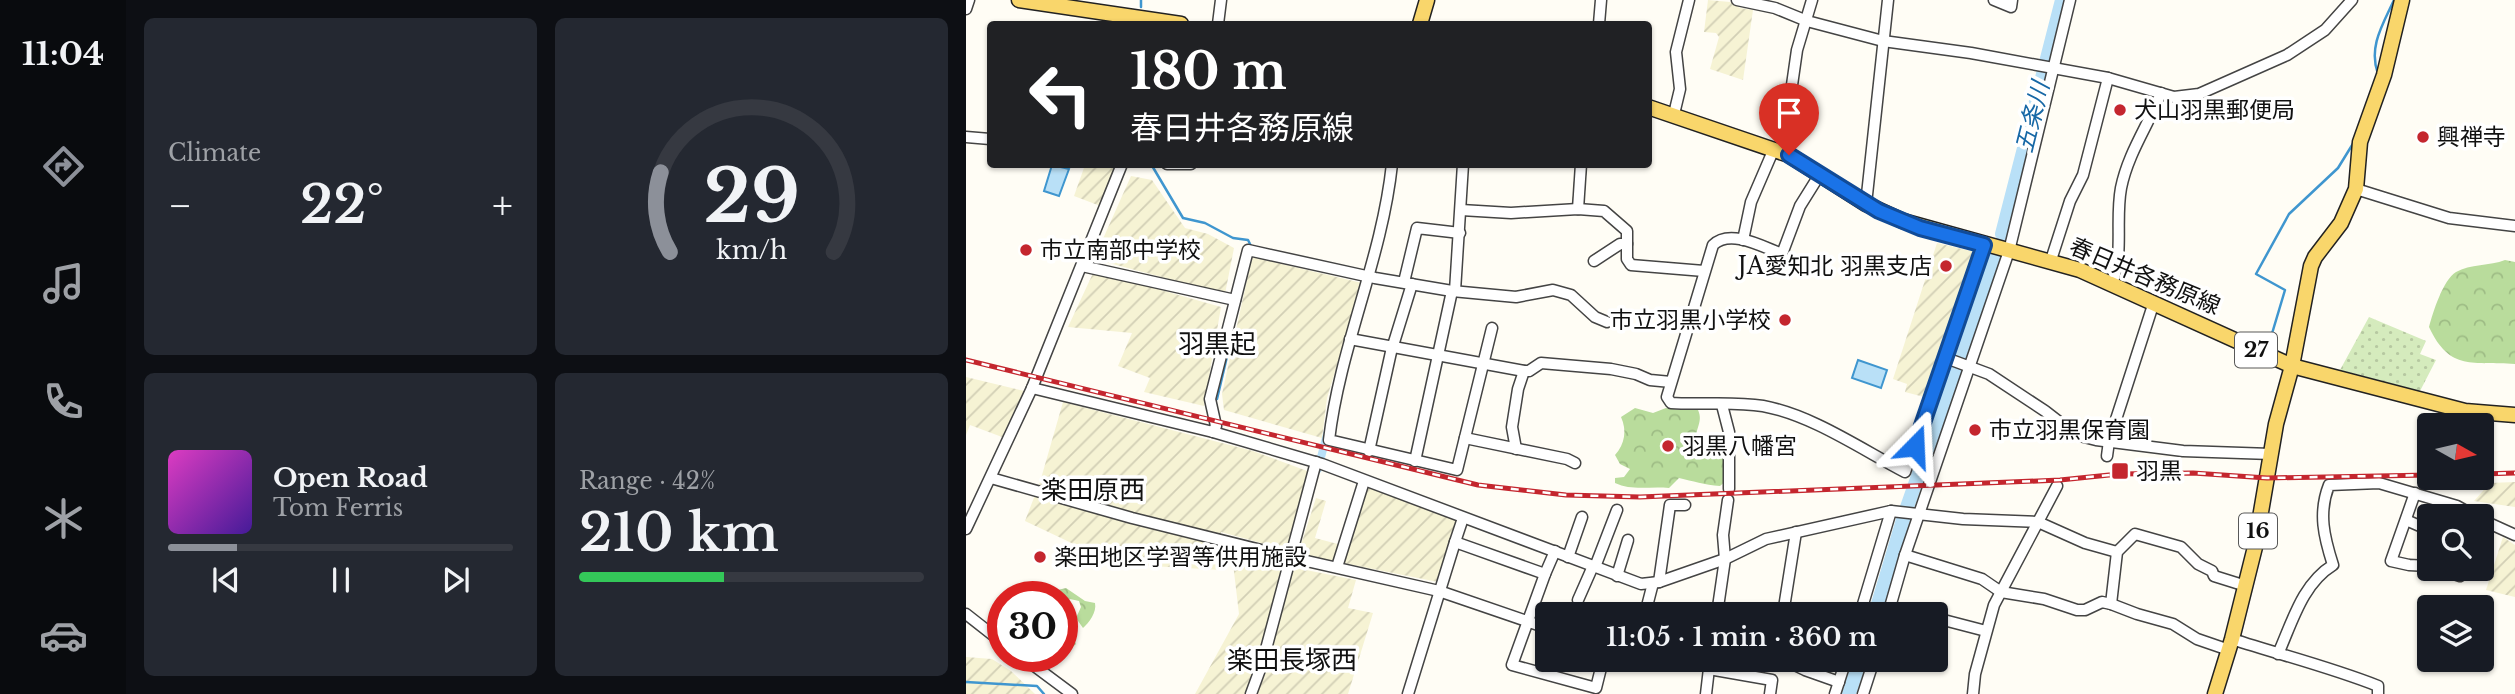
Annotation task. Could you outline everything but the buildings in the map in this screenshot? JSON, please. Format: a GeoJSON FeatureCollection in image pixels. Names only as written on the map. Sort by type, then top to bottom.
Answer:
{"type":"FeatureCollection","features":[{"type":"Feature","properties":{"kind":"main road"},"geometry":{"type":"LineString","coordinates":[[1019,0],[1161,21]]}},
{"type":"Feature","properties":{"kind":"main road"},"geometry":{"type":"LineString","coordinates":[[1421,21],[1427,0]]}},
{"type":"Feature","properties":{"kind":"main road"},"geometry":{"type":"LineString","coordinates":[[2292,366],[2311,266],[2341,223],[2356,189],[2360,142],[2384,75],[2402,0]]}},
{"type":"Feature","properties":{"kind":"main road","name":"春日井各務原線"},"geometry":{"type":"LineString","coordinates":[[1652,111],[1674,114],[1778,152],[1820,174],[1866,204],[1920,228],[2051,260],[2112,284],[2292,366],[2465,411],[2515,415]]}},
{"type":"Feature","properties":{"kind":"main road","name":"16"},"geometry":{"type":"LineString","coordinates":[[2215,694],[2246,586],[2276,424],[2292,366]]}},
{"type":"Feature","properties":{"kind":"street"},"geometry":{"type":"LineString","coordinates":[[966,9],[969,0]]}},
{"type":"Feature","properties":{"kind":"street"},"geometry":{"type":"LineString","coordinates":[[1218,21],[1221,0]]}},
{"type":"Feature","properties":{"kind":"street"},"geometry":{"type":"LineString","coordinates":[[1599,21],[1601,0]]}},
{"type":"Feature","properties":{"kind":"street"},"geometry":{"type":"LineString","coordinates":[[1674,114],[1680,89],[1676,52],[1689,0]]}},
{"type":"Feature","properties":{"kind":"street"},"geometry":{"type":"LineString","coordinates":[[1737,0],[1775,8],[1807,21],[1883,41],[1971,53],[2108,78],[2175,97],[2199,94],[2287,55],[2325,30],[2352,0]]}},
{"type":"Feature","properties":{"kind":"street"},"geometry":{"type":"LineString","coordinates":[[1743,240],[1751,202],[1789,125],[1797,50],[1812,0]]}},
{"type":"Feature","properties":{"kind":"street"},"geometry":{"type":"LineString","coordinates":[[1866,204],[1888,0]]}},
{"type":"Feature","properties":{"kind":"street"},"geometry":{"type":"LineString","coordinates":[[1994,0],[2011,6],[2012,0]]}},
{"type":"Feature","properties":{"kind":"street"},"geometry":{"type":"LineString","coordinates":[[1891,602],[1917,515],[2009,251],[2070,0]]}},
{"type":"Feature","properties":{"kind":"street"},"geometry":{"type":"LineString","coordinates":[[2051,260],[2070,201],[2083,176],[2108,78]]}},
{"type":"Feature","properties":{"kind":"street"},"geometry":{"type":"LineString","coordinates":[[2112,284],[2118,261],[2122,183],[2139,136],[2161,93]]}},
{"type":"Feature","properties":{"kind":"street"},"geometry":{"type":"LineString","coordinates":[[966,137],[987,139]]}},
{"type":"Feature","properties":{"kind":"street"},"geometry":{"type":"LineString","coordinates":[[966,529],[1032,388],[1120,168]]}},
{"type":"Feature","properties":{"kind":"street"},"geometry":{"type":"LineString","coordinates":[[1391,168],[1385,215],[1333,407],[1329,440],[1457,470],[1492,328]]}},
{"type":"Feature","properties":{"kind":"street"},"geometry":{"type":"LineString","coordinates":[[1415,461],[1454,291],[1463,168]]}},
{"type":"Feature","properties":{"kind":"street"},"geometry":{"type":"LineString","coordinates":[[1578,209],[1581,168]]}},
{"type":"Feature","properties":{"kind":"street"},"geometry":{"type":"LineString","coordinates":[[1820,174],[1800,206],[1782,254],[1743,240],[1718,240],[1713,246],[1671,382],[1667,397],[1671,403],[1756,405],[1797,416],[1905,472],[1984,245]]}},
{"type":"Feature","properties":{"kind":"street"},"geometry":{"type":"LineString","coordinates":[[2356,189],[2449,218],[2515,226]]}},
{"type":"Feature","properties":{"kind":"street"},"geometry":{"type":"LineString","coordinates":[[1461,210],[1511,213],[1578,209],[1604,211],[1628,231],[1627,260],[1631,265],[1704,271]]}},
{"type":"Feature","properties":{"kind":"street"},"geometry":{"type":"LineString","coordinates":[[1369,451],[1408,283],[1417,228],[1460,233]]}},
{"type":"Feature","properties":{"kind":"street"},"geometry":{"type":"LineString","coordinates":[[1594,261],[1620,244],[1627,244]]}},
{"type":"Feature","properties":{"kind":"street"},"geometry":{"type":"LineString","coordinates":[[1213,432],[1216,426],[1210,399],[1235,300],[1251,250],[1454,291],[1516,297],[1553,290],[1571,295],[1595,317],[1607,322]]}},
{"type":"Feature","properties":{"kind":"street"},"geometry":{"type":"LineString","coordinates":[[1082,266],[1235,300]]}},
{"type":"Feature","properties":{"kind":"street"},"geometry":{"type":"LineString","coordinates":[[2107,456],[2109,441],[2154,302]]}},
{"type":"Feature","properties":{"kind":"street"},"geometry":{"type":"LineString","coordinates":[[1350,339],[1524,371],[1541,363],[1611,369],[1650,380],[1671,382]]}},
{"type":"Feature","properties":{"kind":"street"},"geometry":{"type":"LineString","coordinates":[[1945,358],[1989,374],[2076,435],[2183,451],[2271,454]]}},
{"type":"Feature","properties":{"kind":"street"},"geometry":{"type":"LineString","coordinates":[[1516,449],[1512,426],[1518,388],[1524,371]]}},
{"type":"Feature","properties":{"kind":"street"},"geometry":{"type":"LineString","coordinates":[[1032,388],[1213,432],[1319,463],[1633,583],[1656,582],[1725,559],[1766,539],[1893,511],[1963,519],[2038,522],[2117,552]]}},
{"type":"Feature","properties":{"kind":"street"},"geometry":{"type":"LineString","coordinates":[[1719,602],[1725,559],[1723,535],[1728,495],[1729,432],[1722,405]]}},
{"type":"Feature","properties":{"kind":"street"},"geometry":{"type":"LineString","coordinates":[[1465,438],[1567,459],[1575,463]]}},
{"type":"Feature","properties":{"kind":"street"},"geometry":{"type":"LineString","coordinates":[[1251,694],[1319,463]]}},
{"type":"Feature","properties":{"kind":"street"},"geometry":{"type":"LineString","coordinates":[[991,478],[1132,518],[1439,591],[1535,624]]}},
{"type":"Feature","properties":{"kind":"street"},"geometry":{"type":"LineString","coordinates":[[1337,567],[1364,481]]}},
{"type":"Feature","properties":{"kind":"street"},"geometry":{"type":"LineString","coordinates":[[2278,654],[2303,596],[2323,571],[2333,565],[2322,512],[2329,485],[2379,483],[2451,504]]}},
{"type":"Feature","properties":{"kind":"street"},"geometry":{"type":"LineString","coordinates":[[1973,694],[1986,631],[2001,592],[2057,486]]}},
{"type":"Feature","properties":{"kind":"street"},"geometry":{"type":"LineString","coordinates":[[2415,493],[2391,561],[2417,564]]}},
{"type":"Feature","properties":{"kind":"street"},"geometry":{"type":"LineString","coordinates":[[1649,602],[1656,582],[1670,505],[1685,505]]}},
{"type":"Feature","properties":{"kind":"street"},"geometry":{"type":"LineString","coordinates":[[1578,600],[1618,510]]}},
{"type":"Feature","properties":{"kind":"street"},"geometry":{"type":"LineString","coordinates":[[1864,602],[1893,511]]}},
{"type":"Feature","properties":{"kind":"street"},"geometry":{"type":"LineString","coordinates":[[1568,557],[1582,517]]}},
{"type":"Feature","properties":{"kind":"street"},"geometry":{"type":"LineString","coordinates":[[1408,694],[1463,518]]}},
{"type":"Feature","properties":{"kind":"street"},"geometry":{"type":"LineString","coordinates":[[2406,520],[2417,525]]}},
{"type":"Feature","properties":{"kind":"street"},"geometry":{"type":"LineString","coordinates":[[2494,525],[2515,535]]}},
{"type":"Feature","properties":{"kind":"street"},"geometry":{"type":"LineString","coordinates":[[1785,602],[1796,532]]}},
{"type":"Feature","properties":{"kind":"street"},"geometry":{"type":"LineString","coordinates":[[2111,604],[2117,552],[2135,534],[2181,547],[2199,564],[2212,571],[2214,576],[2246,586]]}},
{"type":"Feature","properties":{"kind":"street"},"geometry":{"type":"LineString","coordinates":[[1617,576],[1628,540]]}},
{"type":"Feature","properties":{"kind":"street"},"geometry":{"type":"LineString","coordinates":[[1455,542],[1545,574]]}},
{"type":"Feature","properties":{"kind":"street"},"geometry":{"type":"LineString","coordinates":[[1535,671],[1512,665],[1555,551]]}},
{"type":"Feature","properties":{"kind":"street"},"geometry":{"type":"LineString","coordinates":[[1905,555],[1982,579],[2001,592],[2044,599],[2077,610],[2085,610],[2102,602],[2111,604],[2173,624],[2197,639],[2278,654],[2335,669],[2378,686],[2378,694]]}},
{"type":"Feature","properties":{"kind":"street"},"geometry":{"type":"LineString","coordinates":[[966,614],[987,630]]}},
{"type":"Feature","properties":{"kind":"street"},"geometry":{"type":"LineString","coordinates":[[1948,621],[1986,631]]}},
{"type":"Feature","properties":{"kind":"street"},"geometry":{"type":"LineString","coordinates":[[1042,672],[1072,694]]}},
{"type":"Feature","properties":{"kind":"street"},"geometry":{"type":"LineString","coordinates":[[1538,672],[1596,688],[1600,672]]}},
{"type":"Feature","properties":{"kind":"street"},"geometry":{"type":"LineString","coordinates":[[1706,694],[1708,672]]}},
{"type":"Feature","properties":{"kind":"street"},"geometry":{"type":"LineString","coordinates":[[1740,672],[1772,680],[1770,694]]}},
{"type":"Feature","properties":{"kind":"street"},"geometry":{"type":"LineString","coordinates":[[1811,672],[1839,682]]}},
{"type":"Feature","properties":{"kind":"street"},"geometry":{"type":"LineString","coordinates":[[1835,694],[1842,672]]}},
{"type":"Feature","properties":{"kind":"street"},"geometry":{"type":"LineString","coordinates":[[1863,694],[1870,672]]}},
{"type":"Feature","properties":{"kind":"shaded area"},"geometry":{"type":"Polygon","coordinates":[[[1708,0],[1730,2],[1740,8],[1753,10],[1743,80],[1710,69],[1719,37],[1716,33],[1704,32],[1708,0]]]}},
{"type":"Feature","properties":{"kind":"shaded area"},"geometry":{"type":"Polygon","coordinates":[[[1084,168],[1116,168],[1103,207],[1074,196],[1084,168]]]}},
{"type":"Feature","properties":{"kind":"shaded area"},"geometry":{"type":"Polygon","coordinates":[[[1131,176],[1152,180],[1185,228],[1208,234],[1234,248],[1225,294],[1094,259],[1131,176]]]}},
{"type":"Feature","properties":{"kind":"shaded area"},"geometry":{"type":"Polygon","coordinates":[[[1937,243],[1975,252],[1977,256],[1928,398],[1905,392],[1907,384],[1893,379],[1937,243]]]}},
{"type":"Feature","properties":{"kind":"shaded area"},"geometry":{"type":"Polygon","coordinates":[[[1252,257],[1362,283],[1327,398],[1322,438],[1224,410],[1222,394],[1252,257]]]}},
{"type":"Feature","properties":{"kind":"shaded area"},"geometry":{"type":"Polygon","coordinates":[[[1094,271],[1221,307],[1204,406],[1144,392],[1150,378],[1118,366],[1132,333],[1068,327],[1094,271]]]}},
{"type":"Feature","properties":{"kind":"shaded area"},"geometry":{"type":"Polygon","coordinates":[[[966,377],[1024,391],[1002,437],[970,425],[966,435],[966,377]]]}},
{"type":"Feature","properties":{"kind":"shaded area"},"geometry":{"type":"Polygon","coordinates":[[[1063,402],[1253,451],[1310,472],[1287,550],[1221,532],[1221,570],[1116,564],[1025,521],[1040,482],[1063,402]]]}},
{"type":"Feature","properties":{"kind":"shaded area"},"geometry":{"type":"Polygon","coordinates":[[[2515,482],[2515,507],[2474,501],[2484,490],[2494,490],[2494,483],[2515,482]]]}},
{"type":"Feature","properties":{"kind":"shaded area"},"geometry":{"type":"Polygon","coordinates":[[[1367,487],[1461,521],[1438,582],[1298,554],[1316,498],[1326,501],[1315,538],[1349,547],[1367,487]]]}},
{"type":"Feature","properties":{"kind":"shaded area"},"geometry":{"type":"Polygon","coordinates":[[[2503,537],[2515,545],[2515,597],[2486,590],[2489,581],[2494,581],[2494,565],[2503,537]]]}},
{"type":"Feature","properties":{"kind":"shaded area"},"geometry":{"type":"Polygon","coordinates":[[[1232,555],[1356,580],[1348,608],[1373,613],[1348,694],[1195,694],[1239,614],[1232,555]]]}},
{"type":"Feature","properties":{"kind":"shaded area"},"geometry":{"type":"Polygon","coordinates":[[[966,657],[987,659],[987,672],[1012,672],[1035,694],[966,694],[966,657]]]}},
{"type":"Feature","properties":{"kind":"green space"},"geometry":{"type":"Polygon","coordinates":[[[2505,260],[2515,262],[2515,364],[2475,363],[2454,358],[2445,351],[2429,327],[2443,289],[2451,276],[2462,269],[2505,260]]]}},
{"type":"Feature","properties":{"kind":"green space"},"geometry":{"type":"Polygon","coordinates":[[[2369,317],[2426,341],[2420,354],[2436,360],[2420,391],[2340,370],[2369,317]]]}},
{"type":"Feature","properties":{"kind":"green space"},"geometry":{"type":"Polygon","coordinates":[[[1635,408],[1653,413],[1666,408],[1697,408],[1700,420],[1696,439],[1724,440],[1727,480],[1720,486],[1679,478],[1669,488],[1635,488],[1615,483],[1615,478],[1624,477],[1630,469],[1620,464],[1615,455],[1624,437],[1621,417],[1635,408]]]}},
{"type":"Feature","properties":{"kind":"green space"},"geometry":{"type":"Polygon","coordinates":[[[1078,596],[1095,603],[1094,614],[1083,628],[1078,621],[1081,607],[1078,596]]]}},
{"type":"Feature","properties":{"kind":"water"},"geometry":{"type":"Polygon","coordinates":[[[1051,168],[1069,169],[1059,196],[1044,191],[1051,168]]]}},
{"type":"Feature","properties":{"kind":"water"},"geometry":{"type":"Polygon","coordinates":[[[1858,360],[1887,370],[1881,388],[1852,378],[1858,360]]]}},
{"type":"Feature","properties":{"kind":"waterway"},"geometry":{"type":"LineString","coordinates":[[1141,0],[1141,7]]}},
{"type":"Feature","properties":{"kind":"waterway","name":"五条川"},"geometry":{"type":"LineString","coordinates":[[2002,234],[2062,0]]}},
{"type":"Feature","properties":{"kind":"waterway"},"geometry":{"type":"LineString","coordinates":[[2378,74],[2375,64],[2376,45],[2394,0]]}},
{"type":"Feature","properties":{"kind":"waterway"},"geometry":{"type":"LineString","coordinates":[[2268,347],[2285,290],[2256,274],[2289,214],[2338,168],[2354,142]]}},
{"type":"Feature","properties":{"kind":"waterway"},"geometry":{"type":"LineString","coordinates":[[1153,168],[1183,218],[1205,223],[1233,238],[1248,240],[1251,246]]}},
{"type":"Feature","properties":{"kind":"waterway","name":"五条川"},"geometry":{"type":"LineString","coordinates":[[1879,602],[1905,513],[1995,256]]}},
{"type":"Feature","properties":{"kind":"waterway"},"geometry":{"type":"LineString","coordinates":[[1217,399],[1233,331]]}},
{"type":"Feature","properties":{"kind":"waterway"},"geometry":{"type":"LineString","coordinates":[[1318,469],[1327,434]]}},
{"type":"Feature","properties":{"kind":"waterway","name":"五条川"},"geometry":{"type":"LineString","coordinates":[[1849,694],[1856,672]]}},
{"type":"Feature","properties":{"kind":"waterway"},"geometry":{"type":"LineString","coordinates":[[966,682],[1037,686],[1044,694]]}},
{"type":"Feature","properties":{"kind":"railway"},"geometry":{"type":"LineString","coordinates":[[966,360],[1478,485],[1566,495],[1640,497],[2060,480],[2119,474],[2193,473],[2267,478],[2417,475]]}},
{"type":"Feature","properties":{"kind":"railway"},"geometry":{"type":"LineString","coordinates":[[2494,474],[2515,473]]}},
{"type":"Feature","properties":{"kind":"place","name":"犬山羽黒郵便局"},"geometry":{"type":"Point","coordinates":[2120,110]}},
{"type":"Feature","properties":{"kind":"place","name":"興禅寺"},"geometry":{"type":"Point","coordinates":[2423,137]}},
{"type":"Feature","properties":{"kind":"place","name":"市立南部中学校"},"geometry":{"type":"Point","coordinates":[1026,250]}},
{"type":"Feature","properties":{"kind":"place","name":"JA愛知北 羽黒支店"},"geometry":{"type":"Point","coordinates":[1946,266]}},
{"type":"Feature","properties":{"kind":"place","name":"市立羽黒小学校"},"geometry":{"type":"Point","coordinates":[1785,320]}},
{"type":"Feature","properties":{"kind":"place","name":"市立羽黒保育園"},"geometry":{"type":"Point","coordinates":[1975,430]}},
{"type":"Feature","properties":{"kind":"place","name":"羽黒八幡宮"},"geometry":{"type":"Point","coordinates":[1668,446]}},
{"type":"Feature","properties":{"kind":"place","name":"羽黒"},"geometry":{"type":"Point","coordinates":[2120,471]}},
{"type":"Feature","properties":{"kind":"place","name":"楽田地区学習等供用施設"},"geometry":{"type":"Point","coordinates":[1040,557]}},
{"type":"Feature","properties":{"kind":"district","name":"羽黒起"},"geometry":{"type":"Point","coordinates":[1217,344]}},
{"type":"Feature","properties":{"kind":"district","name":"楽田原西"},"geometry":{"type":"Point","coordinates":[1093,490]}},
{"type":"Feature","properties":{"kind":"district","name":"楽田長塚西"},"geometry":{"type":"Point","coordinates":[1292,660]}},
{"type":"Feature","properties":{"kind":"route"},"geometry":{"type":"LineString","coordinates":[[1789,155],[1879,211],[1920,228],[1984,245],[1915,446]]}}]}
